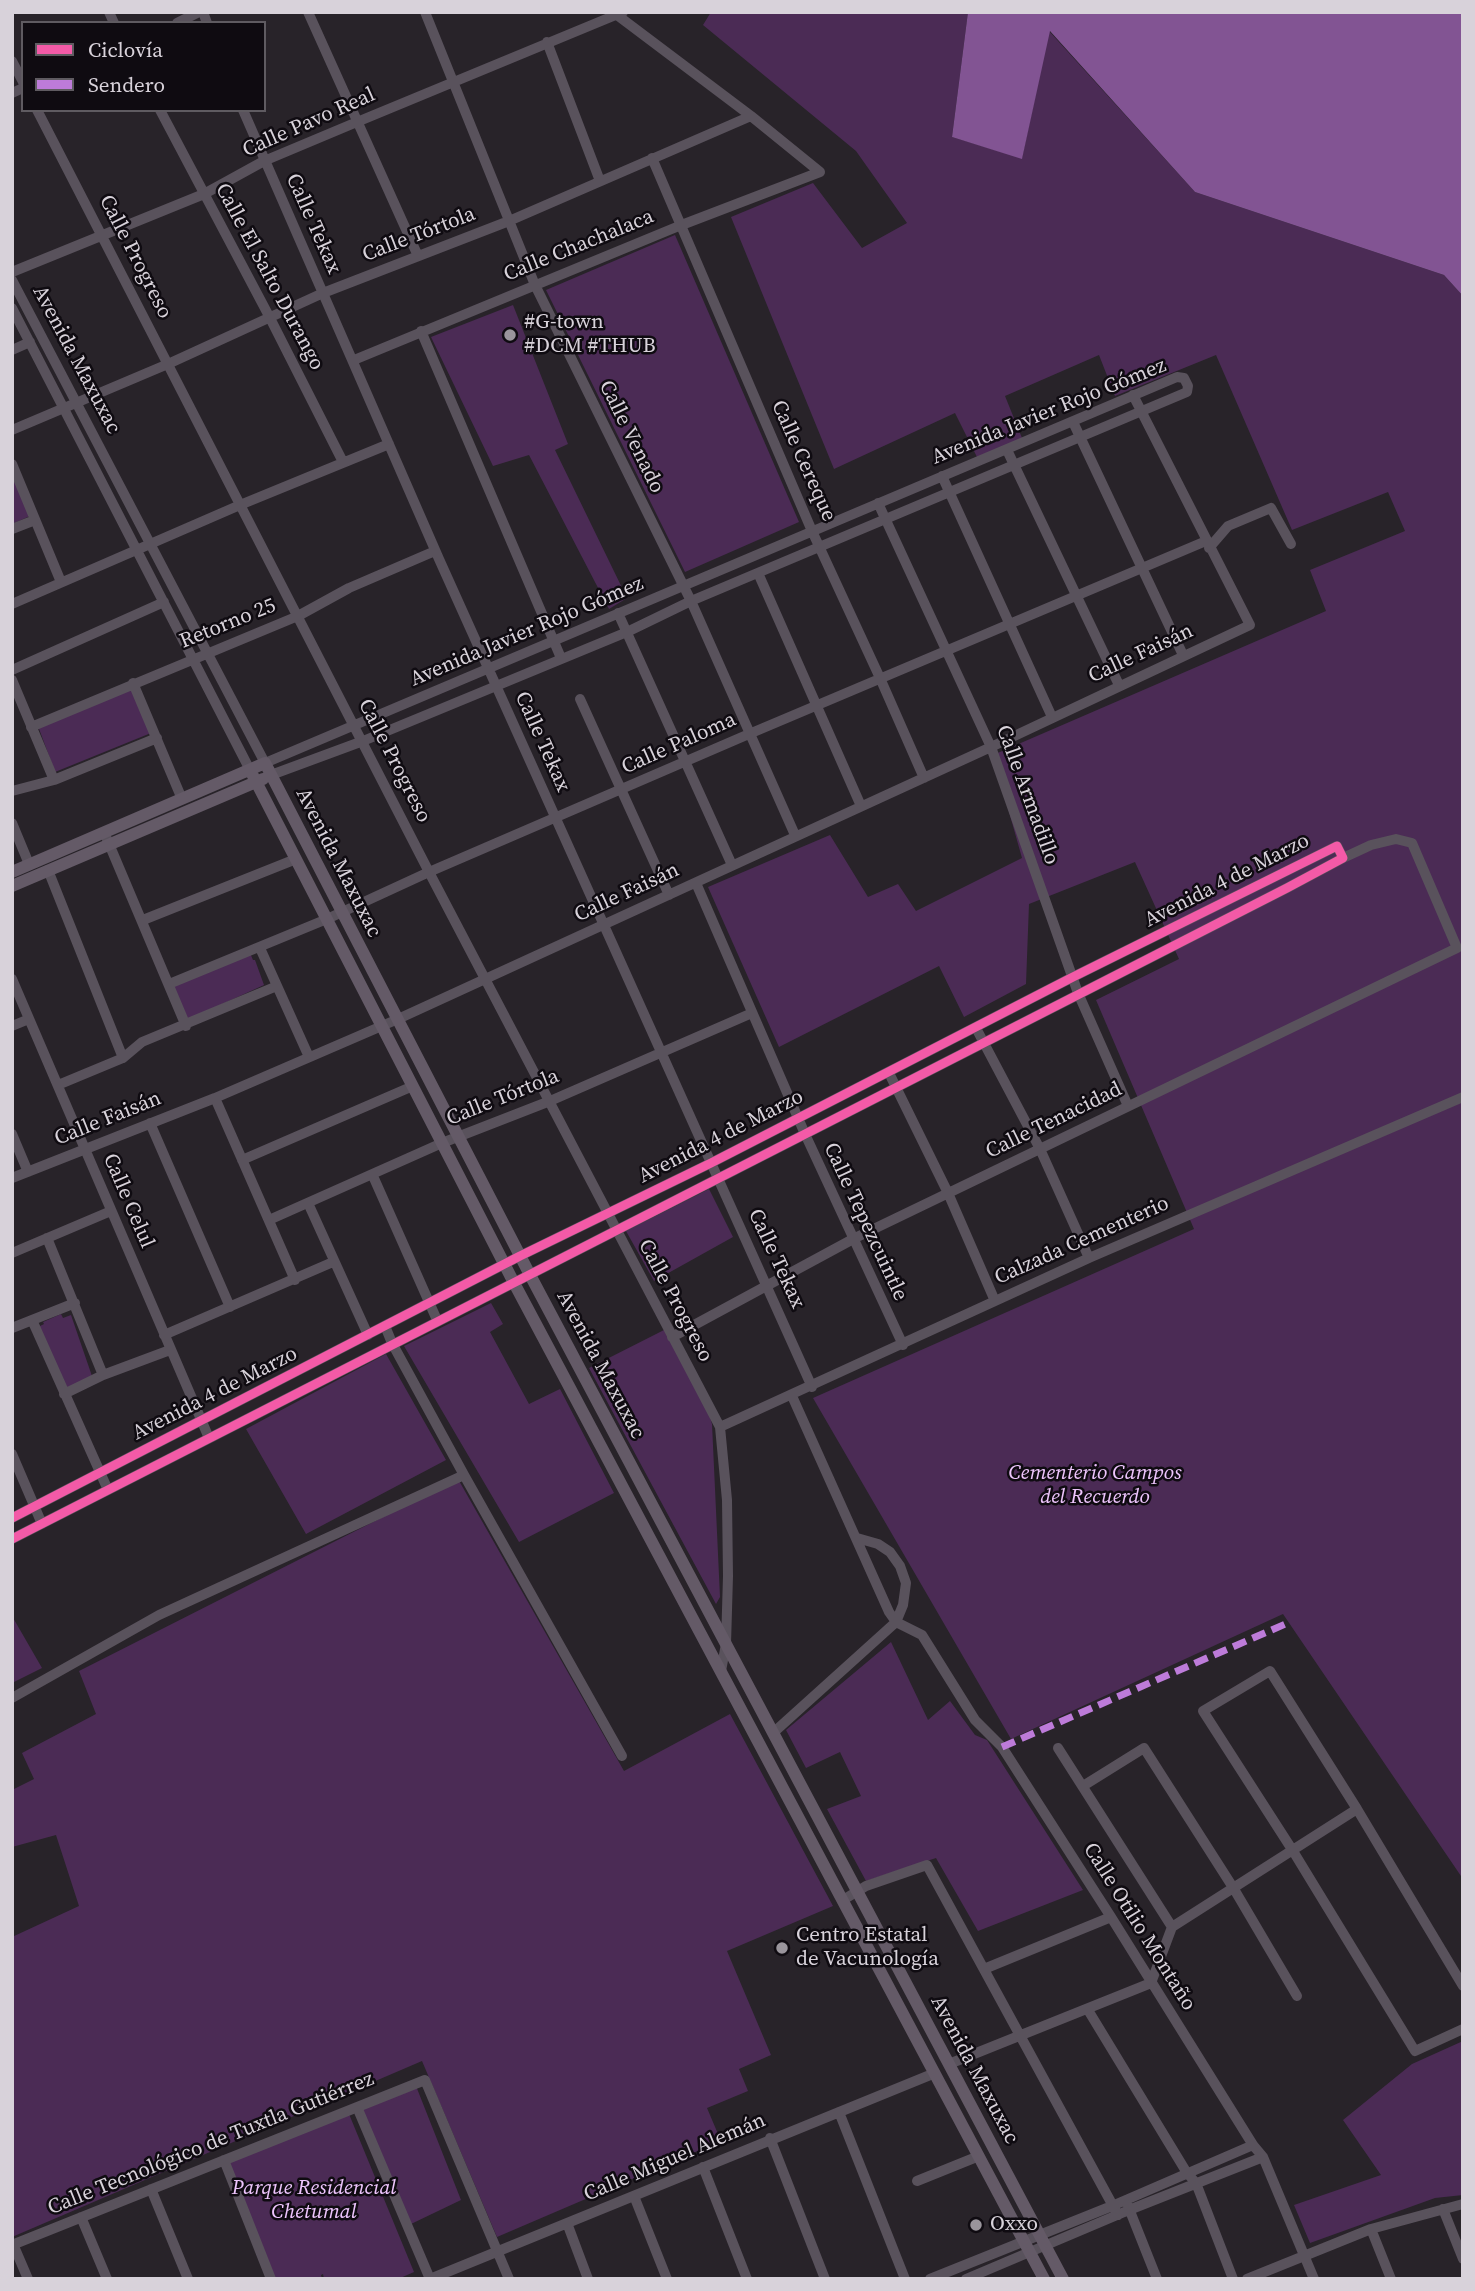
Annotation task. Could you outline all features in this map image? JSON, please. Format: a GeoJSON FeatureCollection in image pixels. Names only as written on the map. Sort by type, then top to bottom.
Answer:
{"type":"FeatureCollection","features":[{"type":"Feature","properties":{"kind":"main road","name":"Avenida Javier Rojo Gómez"},"geometry":{"type":"LineString","coordinates":[[12,872],[106,839],[268,769]]}},
{"type":"Feature","properties":{"kind":"main road","name":"Avenida Maxuxac"},"geometry":{"type":"LineString","coordinates":[[268,769],[520,1256],[1063,2279]]}},
{"type":"Feature","properties":{"kind":"main road","name":"Avenida Javier Rojo Gómez"},"geometry":{"type":"LineString","coordinates":[[12,886],[48,870],[182,799],[253,776]]}},
{"type":"Feature","properties":{"kind":"main road","name":"Avenida Maxuxac"},"geometry":{"type":"LineString","coordinates":[[253,776],[513,1281],[1044,2279]]}},
{"type":"Feature","properties":{"kind":"main road"},"geometry":{"type":"LineString","coordinates":[[276,820],[290,812]]}},
{"type":"Feature","properties":{"kind":"street"},"geometry":{"type":"LineString","coordinates":[[181,21],[201,12]]}},
{"type":"Feature","properties":{"kind":"street"},"geometry":{"type":"LineString","coordinates":[[309,12],[418,256]]}},
{"type":"Feature","properties":{"kind":"street","name":"Calle Venado"},"geometry":{"type":"LineString","coordinates":[[425,12],[535,285],[691,601],[796,835]]}},
{"type":"Feature","properties":{"kind":"street"},"geometry":{"type":"LineString","coordinates":[[620,13],[751,116]]}},
{"type":"Feature","properties":{"kind":"street","name":"Calle Pavo Real"},"geometry":{"type":"LineString","coordinates":[[12,272],[204,194],[264,161],[620,13]]}},
{"type":"Feature","properties":{"kind":"street"},"geometry":{"type":"LineString","coordinates":[[547,42],[600,181]]}},
{"type":"Feature","properties":{"kind":"street"},"geometry":{"type":"LineString","coordinates":[[12,61],[21,78]]}},
{"type":"Feature","properties":{"kind":"street","name":"Calle Progreso"},"geometry":{"type":"LineString","coordinates":[[38,112],[429,872],[720,1427]]}},
{"type":"Feature","properties":{"kind":"street","name":"Calle El Salto Durango"},"geometry":{"type":"LineString","coordinates":[[161,112],[344,463]]}},
{"type":"Feature","properties":{"kind":"street","name":"Calle Tekax"},"geometry":{"type":"LineString","coordinates":[[244,112],[435,551],[812,1387]]}},
{"type":"Feature","properties":{"kind":"street","name":"Calle Tórtola"},"geometry":{"type":"LineString","coordinates":[[12,430],[168,364],[323,293],[509,221],[751,116]]}},
{"type":"Feature","properties":{"kind":"street","name":"Calle Chachalaca"},"geometry":{"type":"LineString","coordinates":[[354,360],[679,226],[820,172],[751,116]]}},
{"type":"Feature","properties":{"kind":"street","name":"Calle Cereque"},"geometry":{"type":"LineString","coordinates":[[652,158],[812,531],[924,778]]}},
{"type":"Feature","properties":{"kind":"street","name":"Avenida Maxuxac"},"geometry":{"type":"LineString","coordinates":[[12,281],[268,769]]}},
{"type":"Feature","properties":{"kind":"street","name":"Avenida Maxuxac"},"geometry":{"type":"LineString","coordinates":[[12,308],[253,776]]}},
{"type":"Feature","properties":{"kind":"street"},"geometry":{"type":"LineString","coordinates":[[421,331],[561,658]]}},
{"type":"Feature","properties":{"kind":"street"},"geometry":{"type":"LineString","coordinates":[[12,350],[30,342]]}},
{"type":"Feature","properties":{"kind":"street","name":"Avenida Javier Rojo Gómez"},"geometry":{"type":"LineString","coordinates":[[1177,377],[1184,378],[1188,386],[1187,392],[691,601],[627,632],[363,741],[268,769],[355,726],[1177,377]]}},
{"type":"Feature","properties":{"kind":"street"},"geometry":{"type":"LineString","coordinates":[[1133,396],[1207,545],[1228,526],[1270,508],[1291,544]]}},
{"type":"Feature","properties":{"kind":"street"},"geometry":{"type":"LineString","coordinates":[[1073,422],[1183,655]]}},
{"type":"Feature","properties":{"kind":"street"},"geometry":{"type":"LineString","coordinates":[[12,604],[389,444]]}},
{"type":"Feature","properties":{"kind":"street"},"geometry":{"type":"LineString","coordinates":[[1007,450],[1119,685]]}},
{"type":"Feature","properties":{"kind":"street"},"geometry":{"type":"LineString","coordinates":[[12,464],[61,582]]}},
{"type":"Feature","properties":{"kind":"street"},"geometry":{"type":"LineString","coordinates":[[942,477],[1052,717]]}},
{"type":"Feature","properties":{"kind":"street","name":"Calle Armadillo"},"geometry":{"type":"LineString","coordinates":[[878,503],[991,747],[1078,993],[1128,1106]]}},
{"type":"Feature","properties":{"kind":"street"},"geometry":{"type":"LineString","coordinates":[[12,529],[35,520]]}},
{"type":"Feature","properties":{"kind":"street","name":"Calle Paloma"},"geometry":{"type":"LineString","coordinates":[[169,984],[327,919],[429,872],[947,649],[1141,569],[1207,545]]}},
{"type":"Feature","properties":{"kind":"street","name":"Calle Faisán"},"geometry":{"type":"LineString","coordinates":[[12,1178],[215,1098],[398,1019],[1250,625],[1207,545]]}},
{"type":"Feature","properties":{"kind":"street","name":"Retorno 25"},"geometry":{"type":"LineString","coordinates":[[31,727],[298,616],[349,588],[435,551]]}},
{"type":"Feature","properties":{"kind":"street"},"geometry":{"type":"LineString","coordinates":[[758,573],[862,806]]}},
{"type":"Feature","properties":{"kind":"street"},"geometry":{"type":"LineString","coordinates":[[12,670],[163,602]]}},
{"type":"Feature","properties":{"kind":"street"},"geometry":{"type":"LineString","coordinates":[[618,613],[732,865]]}},
{"type":"Feature","properties":{"kind":"street"},"geometry":{"type":"LineString","coordinates":[[12,680],[54,780]]}},
{"type":"Feature","properties":{"kind":"street"},"geometry":{"type":"LineString","coordinates":[[133,683],[182,799]]}},
{"type":"Feature","properties":{"kind":"street"},"geometry":{"type":"LineString","coordinates":[[580,699],[669,895]]}},
{"type":"Feature","properties":{"kind":"street"},"geometry":{"type":"LineString","coordinates":[[228,727],[242,719]]}},
{"type":"Feature","properties":{"kind":"street"},"geometry":{"type":"LineString","coordinates":[[12,791],[54,780],[157,738]]}},
{"type":"Feature","properties":{"kind":"street"},"geometry":{"type":"LineString","coordinates":[[12,824],[29,864]]}},
{"type":"Feature","properties":{"kind":"street"},"geometry":{"type":"LineString","coordinates":[[106,839],[143,920],[186,1026]]}},
{"type":"Feature","properties":{"kind":"street","name":"Calle Tenacidad"},"geometry":{"type":"LineString","coordinates":[[672,1337],[855,1238],[1457,947],[1412,843],[1396,839],[1371,845],[1343,858]]}},
{"type":"Feature","properties":{"kind":"street","name":"Avenida 4 de Marzo"},"geometry":{"type":"LineString","coordinates":[[12,1518],[520,1256],[711,1163],[1337,846],[1343,858],[1287,888],[12,1539]]}},
{"type":"Feature","properties":{"kind":"street"},"geometry":{"type":"LineString","coordinates":[[143,920],[296,859]]}},
{"type":"Feature","properties":{"kind":"street"},"geometry":{"type":"LineString","coordinates":[[48,870],[123,1058]]}},
{"type":"Feature","properties":{"kind":"street"},"geometry":{"type":"LineString","coordinates":[[1278,875],[1287,888]]}},
{"type":"Feature","properties":{"kind":"street","name":"Calle Tepezcuintle"},"geometry":{"type":"LineString","coordinates":[[696,883],[805,1134],[903,1345]]}},
{"type":"Feature","properties":{"kind":"street"},"geometry":{"type":"LineString","coordinates":[[1220,904],[1228,918]]}},
{"type":"Feature","properties":{"kind":"street"},"geometry":{"type":"LineString","coordinates":[[1156,936],[1164,949]]}},
{"type":"Feature","properties":{"kind":"street"},"geometry":{"type":"LineString","coordinates":[[260,947],[309,1056]]}},
{"type":"Feature","properties":{"kind":"street","name":"Calle Celul"},"geometry":{"type":"LineString","coordinates":[[12,979],[209,1438]]}},
{"type":"Feature","properties":{"kind":"street"},"geometry":{"type":"LineString","coordinates":[[58,1085],[123,1058],[142,1042],[277,986]]}},
{"type":"Feature","properties":{"kind":"street","name":"Calle Tórtola"},"geometry":{"type":"LineString","coordinates":[[269,1220],[458,1136],[550,1101],[752,1013]]}},
{"type":"Feature","properties":{"kind":"street"},"geometry":{"type":"LineString","coordinates":[[12,1026],[29,1019]]}},
{"type":"Feature","properties":{"kind":"street"},"geometry":{"type":"LineString","coordinates":[[976,1028],[1040,1149],[1089,1258]]}},
{"type":"Feature","properties":{"kind":"street"},"geometry":{"type":"LineString","coordinates":[[889,1073],[948,1194],[995,1301]]}},
{"type":"Feature","properties":{"kind":"street"},"geometry":{"type":"LineString","coordinates":[[242,1160],[413,1086]]}},
{"type":"Feature","properties":{"kind":"street","name":"Calzada Cementerio"},"geometry":{"type":"LineString","coordinates":[[720,1427],[1089,1258],[1463,1097]]}},
{"type":"Feature","properties":{"kind":"street"},"geometry":{"type":"LineString","coordinates":[[215,1098],[295,1280]]}},
{"type":"Feature","properties":{"kind":"street"},"geometry":{"type":"LineString","coordinates":[[150,1122],[230,1307]]}},
{"type":"Feature","properties":{"kind":"street"},"geometry":{"type":"LineString","coordinates":[[12,1134],[28,1172]]}},
{"type":"Feature","properties":{"kind":"street"},"geometry":{"type":"LineString","coordinates":[[373,1176],[437,1321]]}},
{"type":"Feature","properties":{"kind":"street"},"geometry":{"type":"LineString","coordinates":[[308,1203],[368,1335]]}},
{"type":"Feature","properties":{"kind":"street"},"geometry":{"type":"LineString","coordinates":[[12,1254],[111,1211]]}},
{"type":"Feature","properties":{"kind":"street"},"geometry":{"type":"LineString","coordinates":[[47,1238],[103,1375]]}},
{"type":"Feature","properties":{"kind":"street"},"geometry":{"type":"LineString","coordinates":[[164,1335],[333,1262]]}},
{"type":"Feature","properties":{"kind":"street"},"geometry":{"type":"LineString","coordinates":[[12,1328],[75,1303]]}},
{"type":"Feature","properties":{"kind":"street"},"geometry":{"type":"LineString","coordinates":[[32,1320],[108,1490]]}},
{"type":"Feature","properties":{"kind":"street"},"geometry":{"type":"LineString","coordinates":[[385,1326],[464,1475],[622,1756]]}},
{"type":"Feature","properties":{"kind":"street"},"geometry":{"type":"LineString","coordinates":[[64,1394],[103,1375],[170,1350]]}},
{"type":"Feature","properties":{"kind":"street"},"geometry":{"type":"LineString","coordinates":[[792,1396],[896,1622]]}},
{"type":"Feature","properties":{"kind":"street"},"geometry":{"type":"LineString","coordinates":[[720,1427],[727,1513],[726,1644],[721,1671]]}},
{"type":"Feature","properties":{"kind":"street"},"geometry":{"type":"LineString","coordinates":[[12,1454],[42,1524]]}},
{"type":"Feature","properties":{"kind":"street"},"geometry":{"type":"LineString","coordinates":[[12,1698],[159,1615],[464,1475]]}},
{"type":"Feature","properties":{"kind":"street"},"geometry":{"type":"LineString","coordinates":[[774,1733],[896,1622],[903,1605],[906,1583],[900,1566],[890,1552],[878,1544],[857,1538]]}},
{"type":"Feature","properties":{"kind":"street","name":"Calle Otilio Montaño"},"geometry":{"type":"LineString","coordinates":[[896,1622],[922,1635],[975,1720],[1002,1747],[1111,1917],[1252,2145],[1263,2157],[1314,2279]]}},
{"type":"Feature","properties":{"kind":"street"},"geometry":{"type":"LineString","coordinates":[[1463,1986],[1270,1671],[1203,1711],[1293,1851],[1415,2051],[1463,2029]]}},
{"type":"Feature","properties":{"kind":"street"},"geometry":{"type":"LineString","coordinates":[[1058,1748],[1172,1927]]}},
{"type":"Feature","properties":{"kind":"street"},"geometry":{"type":"LineString","coordinates":[[1083,1786],[1144,1748],[1234,1889],[1297,1996]]}},
{"type":"Feature","properties":{"kind":"street"},"geometry":{"type":"LineString","coordinates":[[949,2064],[1151,1983],[1172,1927],[1357,1809]]}},
{"type":"Feature","properties":{"kind":"street"},"geometry":{"type":"LineString","coordinates":[[843,1900],[857,1891],[927,1865],[1115,2210]]}},
{"type":"Feature","properties":{"kind":"street"},"geometry":{"type":"LineString","coordinates":[[984,1969],[1111,1917]]}},
{"type":"Feature","properties":{"kind":"street"},"geometry":{"type":"LineString","coordinates":[[1088,2010],[1187,2173],[1196,2183],[1233,2279]]}},
{"type":"Feature","properties":{"kind":"street","name":"Calle Miguel Alemán"},"geometry":{"type":"LineString","coordinates":[[430,2279],[770,2138],[935,2073]]}},
{"type":"Feature","properties":{"kind":"street","name":"Calle Tecnológico de Tuxtla Gutiérrez"},"geometry":{"type":"LineString","coordinates":[[12,2245],[425,2080],[497,2250]]}},
{"type":"Feature","properties":{"kind":"street"},"geometry":{"type":"LineString","coordinates":[[357,2107],[430,2279]]}},
{"type":"Feature","properties":{"kind":"street"},"geometry":{"type":"LineString","coordinates":[[839,2112],[905,2279]]}},
{"type":"Feature","properties":{"kind":"street"},"geometry":{"type":"LineString","coordinates":[[770,2138],[825,2279]]}},
{"type":"Feature","properties":{"kind":"street"},"geometry":{"type":"LineString","coordinates":[[930,2279],[976,2260],[1027,2246],[1045,2246],[1115,2210],[1125,2199],[1252,2145]]}},
{"type":"Feature","properties":{"kind":"street"},"geometry":{"type":"LineString","coordinates":[[918,2181],[979,2156]]}},
{"type":"Feature","properties":{"kind":"street"},"geometry":{"type":"LineString","coordinates":[[966,2279],[983,2276],[1027,2246],[1039,2234],[1115,2210],[1129,2210],[1263,2157]]}},
{"type":"Feature","properties":{"kind":"street"},"geometry":{"type":"LineString","coordinates":[[224,2160],[271,2279]]}},
{"type":"Feature","properties":{"kind":"street"},"geometry":{"type":"LineString","coordinates":[[703,2167],[747,2279]]}},
{"type":"Feature","properties":{"kind":"street"},"geometry":{"type":"LineString","coordinates":[[151,2189],[188,2279]]}},
{"type":"Feature","properties":{"kind":"street"},"geometry":{"type":"LineString","coordinates":[[634,2196],[667,2279]]}},
{"type":"Feature","properties":{"kind":"street"},"geometry":{"type":"LineString","coordinates":[[1125,2199],[1157,2279]]}},
{"type":"Feature","properties":{"kind":"street"},"geometry":{"type":"LineString","coordinates":[[1247,2279],[1371,2229],[1463,2204]]}},
{"type":"Feature","properties":{"kind":"street"},"geometry":{"type":"LineString","coordinates":[[1443,2209],[1463,2259]]}},
{"type":"Feature","properties":{"kind":"street"},"geometry":{"type":"LineString","coordinates":[[81,2217],[107,2279]]}},
{"type":"Feature","properties":{"kind":"street"},"geometry":{"type":"LineString","coordinates":[[567,2223],[588,2279]]}},
{"type":"Feature","properties":{"kind":"street"},"geometry":{"type":"LineString","coordinates":[[1371,2229],[1391,2279]]}},
{"type":"Feature","properties":{"kind":"street"},"geometry":{"type":"LineString","coordinates":[[12,2245],[28,2279]]}},
{"type":"Feature","properties":{"kind":"street"},"geometry":{"type":"LineString","coordinates":[[497,2250],[509,2279]]}},
{"type":"Feature","properties":{"kind":"street"},"geometry":{"type":"LineString","coordinates":[[976,2260],[983,2276]]}},
{"type":"Feature","properties":{"kind":"green space","name":"Cementerio Campos del Recuerdo"},"geometry":{"type":"Polygon","coordinates":[[[711,12],[968,12],[952,137],[1022,158],[1049,31],[1195,192],[1444,275],[1463,296],[1463,1879],[1283,1614],[1011,1739],[813,1398],[1194,1229],[1096,1000],[1179,959],[1135,862],[1029,904],[1026,984],[964,1017],[939,966],[779,1047],[708,887],[830,835],[868,897],[898,884],[916,911],[1022,858],[993,755],[1326,611],[1310,570],[1405,531],[1388,492],[1292,530],[1216,355],[1115,396],[1099,355],[1005,396],[1022,438],[978,459],[955,413],[834,469],[731,217],[813,183],[862,248],[907,223],[856,151],[703,25],[711,12]]]}},
{"type":"Feature","properties":{"kind":"green space"},"geometry":{"type":"Polygon","coordinates":[[[675,235],[799,522],[685,572],[546,290],[675,235]]]}},
{"type":"Feature","properties":{"kind":"green space"},"geometry":{"type":"Polygon","coordinates":[[[513,305],[568,444],[555,450],[627,598],[609,609],[529,455],[493,466],[431,337],[513,305]]]}},
{"type":"Feature","properties":{"kind":"green space"},"geometry":{"type":"Polygon","coordinates":[[[12,473],[30,516],[12,524],[12,473]]]}},
{"type":"Feature","properties":{"kind":"green space"},"geometry":{"type":"Polygon","coordinates":[[[133,689],[151,733],[55,772],[38,726],[133,689]]]}},
{"type":"Feature","properties":{"kind":"green space"},"geometry":{"type":"Polygon","coordinates":[[[250,953],[264,985],[185,1021],[172,986],[250,953]]]}},
{"type":"Feature","properties":{"kind":"green space"},"geometry":{"type":"Polygon","coordinates":[[[709,1189],[733,1237],[654,1281],[626,1231],[709,1189]]]}},
{"type":"Feature","properties":{"kind":"green space"},"geometry":{"type":"Polygon","coordinates":[[[491,1303],[503,1324],[490,1332],[529,1404],[560,1389],[614,1493],[519,1542],[404,1346],[491,1303]]]}},
{"type":"Feature","properties":{"kind":"green space"},"geometry":{"type":"Polygon","coordinates":[[[61,1314],[63,1318],[71,1315],[93,1379],[62,1390],[38,1327],[61,1314]]]}},
{"type":"Feature","properties":{"kind":"green space"},"geometry":{"type":"Polygon","coordinates":[[[666,1329],[706,1404],[712,1424],[720,1597],[716,1604],[589,1368],[666,1329]]]}},
{"type":"Feature","properties":{"kind":"green space"},"geometry":{"type":"Polygon","coordinates":[[[386,1354],[446,1460],[306,1534],[246,1429],[386,1354]]]}},
{"type":"Feature","properties":{"kind":"green space"},"geometry":{"type":"Polygon","coordinates":[[[458,1479],[624,1771],[730,1714],[833,1906],[727,1951],[771,2055],[739,2069],[748,2091],[707,2108],[721,2141],[497,2237],[422,2061],[12,2237],[12,1937],[79,1906],[56,1835],[12,1847],[12,1790],[34,1779],[22,1753],[96,1714],[79,1671],[458,1479]]]}},
{"type":"Feature","properties":{"kind":"green space"},"geometry":{"type":"Polygon","coordinates":[[[12,1616],[42,1668],[12,1683],[12,1616]]]}},
{"type":"Feature","properties":{"kind":"green space"},"geometry":{"type":"Polygon","coordinates":[[[891,1642],[928,1720],[950,1701],[975,1735],[987,1740],[1083,1890],[978,1931],[936,1858],[866,1881],[827,1809],[861,1796],[840,1752],[806,1768],[786,1730],[891,1642]]]}},
{"type":"Feature","properties":{"kind":"green space"},"geometry":{"type":"Polygon","coordinates":[[[1463,2041],[1463,2195],[1435,2198],[1310,2243],[1294,2205],[1381,2175],[1343,2120],[1412,2064],[1463,2041]]]}},
{"type":"Feature","properties":{"kind":"green space"},"geometry":{"type":"Polygon","coordinates":[[[416,2086],[461,2200],[411,2224],[361,2108],[416,2086]]]}},
{"type":"Feature","properties":{"kind":"green space","name":"Parque Residencial Chetumal"},"geometry":{"type":"Polygon","coordinates":[[[349,2114],[414,2272],[398,2279],[324,2279],[323,2274],[322,2279],[274,2279],[227,2161],[349,2114]]]}},
{"type":"Feature","properties":{"kind":"shaded area"},"geometry":{"type":"Polygon","coordinates":[[[968,12],[1463,12],[1463,296],[1444,275],[1195,192],[1050,31],[1022,159],[952,137],[968,12]]]}},
{"type":"Feature","properties":{"kind":"marked path"},"geometry":{"type":"LineString","coordinates":[[1002,1747],[1290,1622]]}},
{"type":"Feature","properties":{"kind":"cycle path"},"geometry":{"type":"LineString","coordinates":[[12,1518],[520,1256],[711,1163],[1073,977],[1337,846],[1343,858],[1287,888],[12,1539]]}},
{"type":"Feature","properties":{"kind":"place","name":"#G-town #DCM #THUB"},"geometry":{"type":"Point","coordinates":[510,335]}},
{"type":"Feature","properties":{"kind":"place","name":"Centro Estatal de Vacunología"},"geometry":{"type":"Point","coordinates":[782,1948]}},
{"type":"Feature","properties":{"kind":"place","name":"Oxxo"},"geometry":{"type":"Point","coordinates":[976,2225]}}]}
